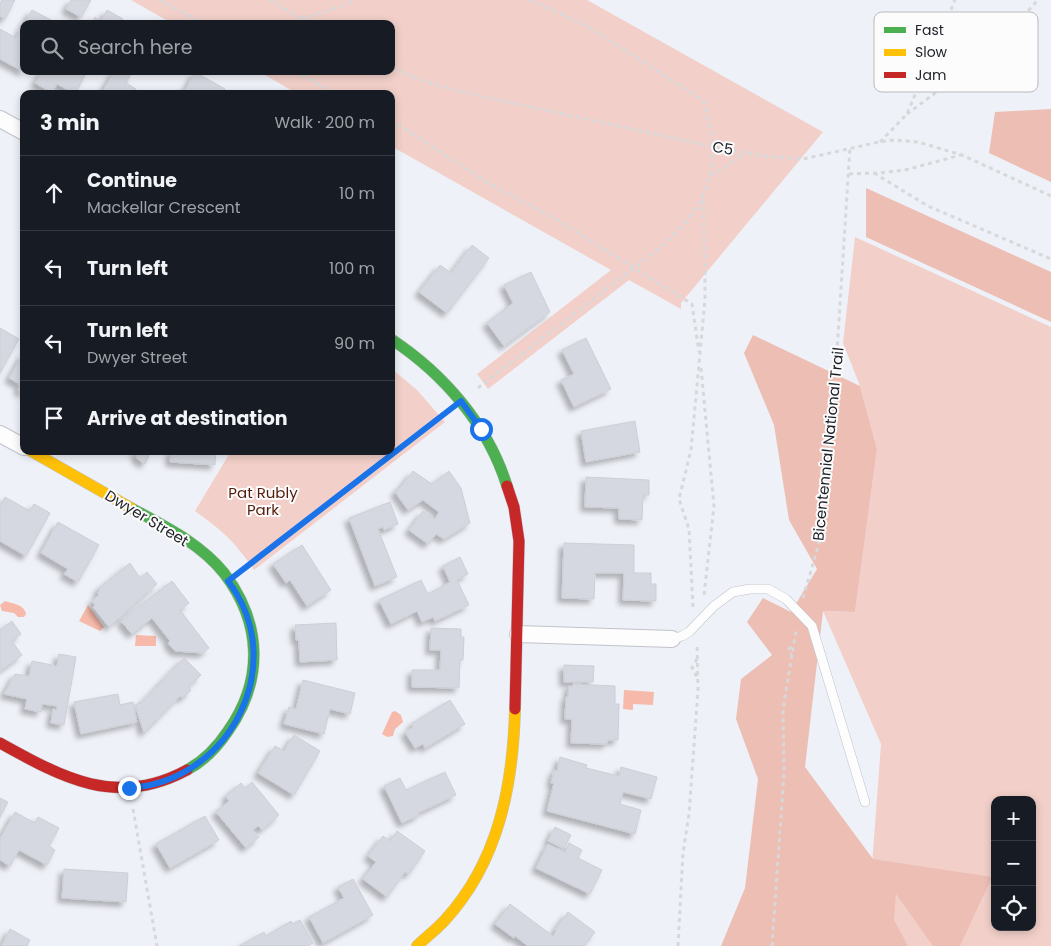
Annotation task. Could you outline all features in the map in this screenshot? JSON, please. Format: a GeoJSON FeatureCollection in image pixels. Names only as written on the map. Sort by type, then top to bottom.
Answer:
{"type":"FeatureCollection","features":[{"type":"Feature","properties":{"kind":"street"},"geometry":{"type":"LineString","coordinates":[[0,119],[20,130]]}},
{"type":"Feature","properties":{"kind":"street"},"geometry":{"type":"LineString","coordinates":[[395,341],[437,374],[461,401],[481,429],[493,450],[510,492],[519,536],[514,747],[507,796],[493,841],[472,883],[444,920],[417,946]]}},
{"type":"Feature","properties":{"kind":"street"},"geometry":{"type":"LineString","coordinates":[[0,434],[20,445]]}},
{"type":"Feature","properties":{"kind":"street","name":"Dwyer Street"},"geometry":{"type":"LineString","coordinates":[[0,743],[52,772],[86,784],[129,788],[168,781],[195,767],[208,757],[228,734],[243,708],[253,680],[254,650],[248,617],[228,581],[211,559],[184,537],[38,455]]}},
{"type":"Feature","properties":{"kind":"street"},"geometry":{"type":"LineString","coordinates":[[518,634],[672,639]]}},
{"type":"Feature","properties":{"kind":"lane"},"geometry":{"type":"LineString","coordinates":[[672,639],[682,636],[696,625],[714,606],[733,592],[750,589],[768,589],[786,599],[812,626],[865,802]]}},
{"type":"Feature","properties":{"kind":"path"},"geometry":{"type":"LineString","coordinates":[[159,0],[197,20]]}},
{"type":"Feature","properties":{"kind":"path"},"geometry":{"type":"LineString","coordinates":[[270,0],[302,19],[353,0]]}},
{"type":"Feature","properties":{"kind":"path"},"geometry":{"type":"LineString","coordinates":[[395,452],[661,247],[681,228],[700,202],[710,176],[714,147],[704,101],[589,27],[530,0]]}},
{"type":"Feature","properties":{"kind":"path"},"geometry":{"type":"LineString","coordinates":[[950,12],[955,0]]}},
{"type":"Feature","properties":{"kind":"path"},"geometry":{"type":"LineString","coordinates":[[1027,12],[1038,0]]}},
{"type":"Feature","properties":{"kind":"path","name":"C5"},"geometry":{"type":"LineString","coordinates":[[395,69],[439,86],[476,95],[714,147],[765,156],[803,158],[879,142],[894,140],[918,142],[962,155],[1051,196]]}},
{"type":"Feature","properties":{"kind":"path"},"geometry":{"type":"LineString","coordinates":[[302,75],[331,90]]}},
{"type":"Feature","properties":{"kind":"path"},"geometry":{"type":"LineString","coordinates":[[907,114],[916,92]]}},
{"type":"Feature","properties":{"kind":"path"},"geometry":{"type":"LineString","coordinates":[[879,142],[907,114],[937,92]]}},
{"type":"Feature","properties":{"kind":"path"},"geometry":{"type":"LineString","coordinates":[[395,123],[490,184],[556,219],[692,304],[700,357],[714,506],[704,602],[696,625]]}},
{"type":"Feature","properties":{"kind":"path","name":"Bicentennial National Trail"},"geometry":{"type":"LineString","coordinates":[[772,946],[784,773],[783,709],[799,613],[822,533],[834,399],[850,147]]}},
{"type":"Feature","properties":{"kind":"path"},"geometry":{"type":"LineString","coordinates":[[710,176],[745,152]]}},
{"type":"Feature","properties":{"kind":"path"},"geometry":{"type":"LineString","coordinates":[[849,174],[905,170],[962,155]]}},
{"type":"Feature","properties":{"kind":"path"},"geometry":{"type":"LineString","coordinates":[[874,173],[928,206],[1051,259]]}},
{"type":"Feature","properties":{"kind":"path"},"geometry":{"type":"LineString","coordinates":[[678,946],[683,854],[689,814],[698,690],[696,625],[691,584],[689,529],[679,499],[691,450],[700,357],[706,266],[703,194]]}},
{"type":"Feature","properties":{"kind":"path"},"geometry":{"type":"LineString","coordinates":[[228,581],[391,455]]}},
{"type":"Feature","properties":{"kind":"path"},"geometry":{"type":"LineString","coordinates":[[129,788],[157,946]]}},
{"type":"Feature","properties":{"kind":"green space"},"geometry":{"type":"Polygon","coordinates":[[[131,0],[587,0],[823,132],[681,303],[681,309],[629,280],[488,389],[477,374],[611,270],[395,148],[395,90],[291,90],[265,75],[395,75],[395,20],[166,20],[131,0]]]}},
{"type":"Feature","properties":{"kind":"green space"},"geometry":{"type":"Polygon","coordinates":[[[855,237],[1051,327],[1051,946],[866,946],[881,744],[823,611],[855,612],[877,449],[860,386],[843,343],[855,237]]]}},
{"type":"Feature","properties":{"kind":"green space","name":"Pat Rubly Park"},"geometry":{"type":"Polygon","coordinates":[[[395,371],[417,390],[445,422],[254,570],[228,538],[195,511],[229,455],[395,455],[395,371]]]}},
{"type":"Feature","properties":{"kind":"shaded area"},"geometry":{"type":"Polygon","coordinates":[[[1051,109],[1051,182],[989,153],[995,112],[1051,109]]]}},
{"type":"Feature","properties":{"kind":"shaded area"},"geometry":{"type":"Polygon","coordinates":[[[866,188],[1051,272],[1051,322],[866,237],[866,188]]]}},
{"type":"Feature","properties":{"kind":"shaded area"},"geometry":{"type":"Polygon","coordinates":[[[753,335],[860,386],[877,449],[855,612],[823,611],[805,767],[873,859],[991,877],[960,946],[933,946],[896,894],[894,920],[908,946],[721,946],[745,888],[758,779],[736,719],[741,679],[772,655],[747,622],[763,598],[791,612],[817,569],[789,520],[774,425],[744,353],[753,335]]]}},
{"type":"Feature","properties":{"kind":"shaded area"},"geometry":{"type":"Polygon","coordinates":[[[5,601],[23,608],[26,614],[24,617],[18,617],[14,613],[2,611],[0,605],[5,601]]]}},
{"type":"Feature","properties":{"kind":"shaded area"},"geometry":{"type":"Polygon","coordinates":[[[88,605],[104,627],[100,631],[79,621],[88,605]]]}},
{"type":"Feature","properties":{"kind":"shaded area"},"geometry":{"type":"Polygon","coordinates":[[[136,635],[156,636],[156,646],[135,646],[136,635]]]}},
{"type":"Feature","properties":{"kind":"shaded area"},"geometry":{"type":"Polygon","coordinates":[[[624,690],[654,692],[653,705],[633,704],[633,710],[623,709],[624,690]]]}},
{"type":"Feature","properties":{"kind":"shaded area"},"geometry":{"type":"Polygon","coordinates":[[[395,711],[401,715],[403,722],[395,729],[393,736],[387,737],[382,734],[392,712],[395,711]]]}},
{"type":"Feature","properties":{"kind":"building"},"geometry":{"type":"Polygon","coordinates":[[[2,0],[15,0],[5,19],[0,16],[2,0]]]}},
{"type":"Feature","properties":{"kind":"building"},"geometry":{"type":"Polygon","coordinates":[[[71,0],[91,0],[81,17],[66,9],[71,0]]]}},
{"type":"Feature","properties":{"kind":"building"},"geometry":{"type":"Polygon","coordinates":[[[32,10],[51,20],[26,20],[32,10]]]}},
{"type":"Feature","properties":{"kind":"building"},"geometry":{"type":"Polygon","coordinates":[[[107,10],[123,19],[122,20],[102,20],[107,10]]]}},
{"type":"Feature","properties":{"kind":"building"},"geometry":{"type":"Polygon","coordinates":[[[0,29],[16,38],[20,31],[20,70],[0,59],[0,29]]]}},
{"type":"Feature","properties":{"kind":"building"},"geometry":{"type":"Polygon","coordinates":[[[40,75],[85,75],[77,90],[68,90],[57,84],[54,90],[47,90],[35,83],[40,75]]]}},
{"type":"Feature","properties":{"kind":"building"},"geometry":{"type":"Polygon","coordinates":[[[112,75],[130,75],[126,83],[136,89],[136,90],[103,90],[112,75]]]}},
{"type":"Feature","properties":{"kind":"building"},"geometry":{"type":"Polygon","coordinates":[[[193,75],[200,75],[225,89],[225,90],[185,90],[193,75]]]}},
{"type":"Feature","properties":{"kind":"building"},"geometry":{"type":"Polygon","coordinates":[[[472,245],[489,258],[447,313],[419,292],[440,265],[451,273],[472,245]]]}},
{"type":"Feature","properties":{"kind":"building"},"geometry":{"type":"Polygon","coordinates":[[[531,272],[550,312],[504,346],[487,323],[513,303],[504,285],[531,272]]]}},
{"type":"Feature","properties":{"kind":"building"},"geometry":{"type":"Polygon","coordinates":[[[0,328],[19,339],[0,373],[0,328]]]}},
{"type":"Feature","properties":{"kind":"building"},"geometry":{"type":"Polygon","coordinates":[[[586,338],[611,389],[574,407],[561,380],[574,374],[562,350],[586,338]]]}},
{"type":"Feature","properties":{"kind":"building"},"geometry":{"type":"Polygon","coordinates":[[[20,359],[20,384],[9,378],[20,359]]]}},
{"type":"Feature","properties":{"kind":"building"},"geometry":{"type":"Polygon","coordinates":[[[635,421],[640,452],[586,462],[581,431],[635,421]]]}},
{"type":"Feature","properties":{"kind":"building"},"geometry":{"type":"Polygon","coordinates":[[[138,455],[149,455],[145,464],[136,458],[138,455]]]}},
{"type":"Feature","properties":{"kind":"building"},"geometry":{"type":"Polygon","coordinates":[[[171,455],[216,455],[215,465],[170,462],[171,455]]]}},
{"type":"Feature","properties":{"kind":"building"},"geometry":{"type":"Polygon","coordinates":[[[413,471],[432,484],[449,471],[461,488],[470,523],[444,539],[436,534],[428,544],[409,530],[423,511],[435,519],[439,512],[423,500],[408,510],[395,492],[413,471]]]}},
{"type":"Feature","properties":{"kind":"building"},"geometry":{"type":"Polygon","coordinates":[[[586,477],[649,480],[649,495],[643,495],[642,520],[619,519],[619,508],[585,507],[586,477]]]}},
{"type":"Feature","properties":{"kind":"building"},"geometry":{"type":"Polygon","coordinates":[[[5,497],[30,511],[34,504],[50,513],[26,556],[0,541],[0,506],[5,497]]]}},
{"type":"Feature","properties":{"kind":"building"},"geometry":{"type":"Polygon","coordinates":[[[390,502],[398,524],[384,530],[383,527],[378,529],[397,577],[375,586],[349,518],[390,502]]]}},
{"type":"Feature","properties":{"kind":"building"},"geometry":{"type":"Polygon","coordinates":[[[58,522],[99,545],[78,582],[64,574],[68,569],[41,553],[58,522]]]}},
{"type":"Feature","properties":{"kind":"building"},"geometry":{"type":"Polygon","coordinates":[[[564,543],[634,545],[634,573],[651,573],[651,584],[656,584],[656,601],[623,600],[624,573],[595,573],[594,599],[562,598],[564,543]]]}},
{"type":"Feature","properties":{"kind":"building"},"geometry":{"type":"Polygon","coordinates":[[[302,545],[331,590],[307,606],[290,580],[286,583],[273,564],[302,545]]]}},
{"type":"Feature","properties":{"kind":"building"},"geometry":{"type":"Polygon","coordinates":[[[460,557],[468,574],[457,580],[469,605],[435,621],[433,617],[422,622],[417,611],[391,624],[379,600],[421,580],[428,594],[450,582],[443,566],[460,557]]]}},
{"type":"Feature","properties":{"kind":"building"},"geometry":{"type":"Polygon","coordinates":[[[130,563],[140,578],[147,572],[157,584],[109,627],[93,607],[95,605],[92,601],[99,595],[97,593],[100,591],[98,589],[130,563]]]}},
{"type":"Feature","properties":{"kind":"building"},"geometry":{"type":"Polygon","coordinates":[[[172,581],[189,603],[180,610],[209,648],[203,653],[175,651],[168,643],[170,641],[152,618],[132,634],[121,621],[172,581]]]}},
{"type":"Feature","properties":{"kind":"building"},"geometry":{"type":"Polygon","coordinates":[[[12,621],[21,634],[12,641],[22,655],[0,671],[0,630],[12,621]]]}},
{"type":"Feature","properties":{"kind":"building"},"geometry":{"type":"Polygon","coordinates":[[[336,623],[337,660],[300,662],[299,640],[296,640],[295,625],[336,623]]]}},
{"type":"Feature","properties":{"kind":"building"},"geometry":{"type":"Polygon","coordinates":[[[431,628],[461,629],[461,637],[464,637],[463,660],[460,660],[459,688],[412,687],[412,670],[440,670],[441,650],[430,650],[431,628]]]}},
{"type":"Feature","properties":{"kind":"building"},"geometry":{"type":"Polygon","coordinates":[[[59,654],[76,657],[64,725],[51,723],[53,709],[57,710],[57,706],[42,704],[41,712],[25,709],[27,699],[4,694],[15,674],[29,676],[32,661],[57,666],[59,654]]]}},
{"type":"Feature","properties":{"kind":"building"},"geometry":{"type":"Polygon","coordinates":[[[184,658],[201,675],[188,687],[191,690],[183,698],[180,696],[144,733],[135,705],[142,702],[184,658]]]}},
{"type":"Feature","properties":{"kind":"building"},"geometry":{"type":"Polygon","coordinates":[[[564,665],[594,666],[593,682],[564,682],[564,665]]]}},
{"type":"Feature","properties":{"kind":"building"},"geometry":{"type":"Polygon","coordinates":[[[303,680],[355,693],[350,714],[330,709],[324,734],[284,724],[289,707],[296,709],[303,680]]]}},
{"type":"Feature","properties":{"kind":"building"},"geometry":{"type":"Polygon","coordinates":[[[573,684],[615,686],[615,704],[619,704],[618,740],[608,740],[607,744],[571,743],[572,719],[565,719],[566,697],[568,697],[569,686],[573,687],[573,684]]]}},
{"type":"Feature","properties":{"kind":"building"},"geometry":{"type":"Polygon","coordinates":[[[118,694],[120,705],[133,702],[137,722],[81,734],[74,702],[118,694]]]}},
{"type":"Feature","properties":{"kind":"building"},"geometry":{"type":"Polygon","coordinates":[[[450,700],[465,724],[425,748],[423,744],[415,748],[405,732],[413,727],[411,724],[450,700]]]}},
{"type":"Feature","properties":{"kind":"building"},"geometry":{"type":"Polygon","coordinates":[[[294,735],[320,751],[294,795],[258,773],[275,746],[284,751],[294,735]]]}},
{"type":"Feature","properties":{"kind":"building"},"geometry":{"type":"Polygon","coordinates":[[[560,757],[587,765],[586,768],[619,776],[621,767],[657,777],[651,799],[623,792],[620,804],[641,810],[635,834],[547,811],[554,783],[551,783],[554,770],[557,771],[560,757]]]}},
{"type":"Feature","properties":{"kind":"building"},"geometry":{"type":"Polygon","coordinates":[[[445,772],[456,795],[418,813],[419,815],[402,823],[384,786],[400,778],[406,790],[445,772]]]}},
{"type":"Feature","properties":{"kind":"building"},"geometry":{"type":"Polygon","coordinates":[[[252,782],[279,815],[262,830],[258,826],[253,830],[259,837],[246,848],[216,812],[229,801],[226,796],[241,783],[245,788],[252,782]]]}},
{"type":"Feature","properties":{"kind":"building"},"geometry":{"type":"Polygon","coordinates":[[[0,798],[8,802],[0,817],[0,798]]]}},
{"type":"Feature","properties":{"kind":"building"},"geometry":{"type":"Polygon","coordinates":[[[15,812],[35,823],[38,817],[59,828],[49,846],[55,850],[47,865],[19,850],[10,866],[0,860],[0,839],[15,812]]]}},
{"type":"Feature","properties":{"kind":"building"},"geometry":{"type":"Polygon","coordinates":[[[205,816],[219,840],[170,868],[156,844],[205,816]]]}},
{"type":"Feature","properties":{"kind":"building"},"geometry":{"type":"Polygon","coordinates":[[[555,827],[571,835],[564,849],[548,841],[555,827]]]}},
{"type":"Feature","properties":{"kind":"building"},"geometry":{"type":"Polygon","coordinates":[[[397,831],[425,851],[409,874],[405,872],[387,897],[363,879],[376,862],[368,856],[383,836],[390,841],[397,831]]]}},
{"type":"Feature","properties":{"kind":"building"},"geometry":{"type":"Polygon","coordinates":[[[569,843],[582,850],[578,858],[602,870],[590,894],[536,868],[548,844],[565,852],[569,843]]]}},
{"type":"Feature","properties":{"kind":"building"},"geometry":{"type":"Polygon","coordinates":[[[64,869],[128,873],[126,902],[62,898],[64,869]]]}},
{"type":"Feature","properties":{"kind":"building"},"geometry":{"type":"Polygon","coordinates":[[[353,879],[373,915],[323,943],[309,917],[344,898],[338,887],[353,879]]]}},
{"type":"Feature","properties":{"kind":"building"},"geometry":{"type":"Polygon","coordinates":[[[510,904],[553,936],[568,912],[595,932],[584,946],[528,946],[495,924],[510,904]]]}},
{"type":"Feature","properties":{"kind":"building"},"geometry":{"type":"Polygon","coordinates":[[[300,920],[313,943],[308,946],[239,946],[264,932],[266,936],[291,921],[292,924],[300,920]]]}},
{"type":"Feature","properties":{"kind":"building"},"geometry":{"type":"Polygon","coordinates":[[[10,929],[30,940],[27,946],[2,945],[10,929]]]}},
{"type":"Feature","properties":{"kind":"traffic: fast"},"geometry":{"type":"LineString","coordinates":[[395,342],[429,368],[462,403],[488,442],[507,486]]}},
{"type":"Feature","properties":{"kind":"traffic: fast"},"geometry":{"type":"LineString","coordinates":[[131,508],[181,536],[214,562],[237,592],[246,612],[251,632],[254,652],[253,672],[240,712],[215,748],[205,758],[187,770]]}},
{"type":"Feature","properties":{"kind":"traffic: slow"},"geometry":{"type":"LineString","coordinates":[[38,455],[131,508]]}},
{"type":"Feature","properties":{"kind":"traffic: slow"},"geometry":{"type":"LineString","coordinates":[[417,946],[442,923],[463,897],[478,873],[490,847],[506,794],[511,766],[515,709]]}},
{"type":"Feature","properties":{"kind":"traffic: jam"},"geometry":{"type":"LineString","coordinates":[[507,486],[514,507],[519,541],[515,709]]}},
{"type":"Feature","properties":{"kind":"traffic: jam"},"geometry":{"type":"LineString","coordinates":[[0,743],[68,777],[91,784],[137,787],[161,781],[187,770]]}},
{"type":"Feature","properties":{"kind":"route"},"geometry":{"type":"LineString","coordinates":[[129,788],[168,781],[195,767],[208,757],[228,734],[243,708],[253,680],[254,650],[248,617],[228,581],[461,401],[481,429]]}}]}
